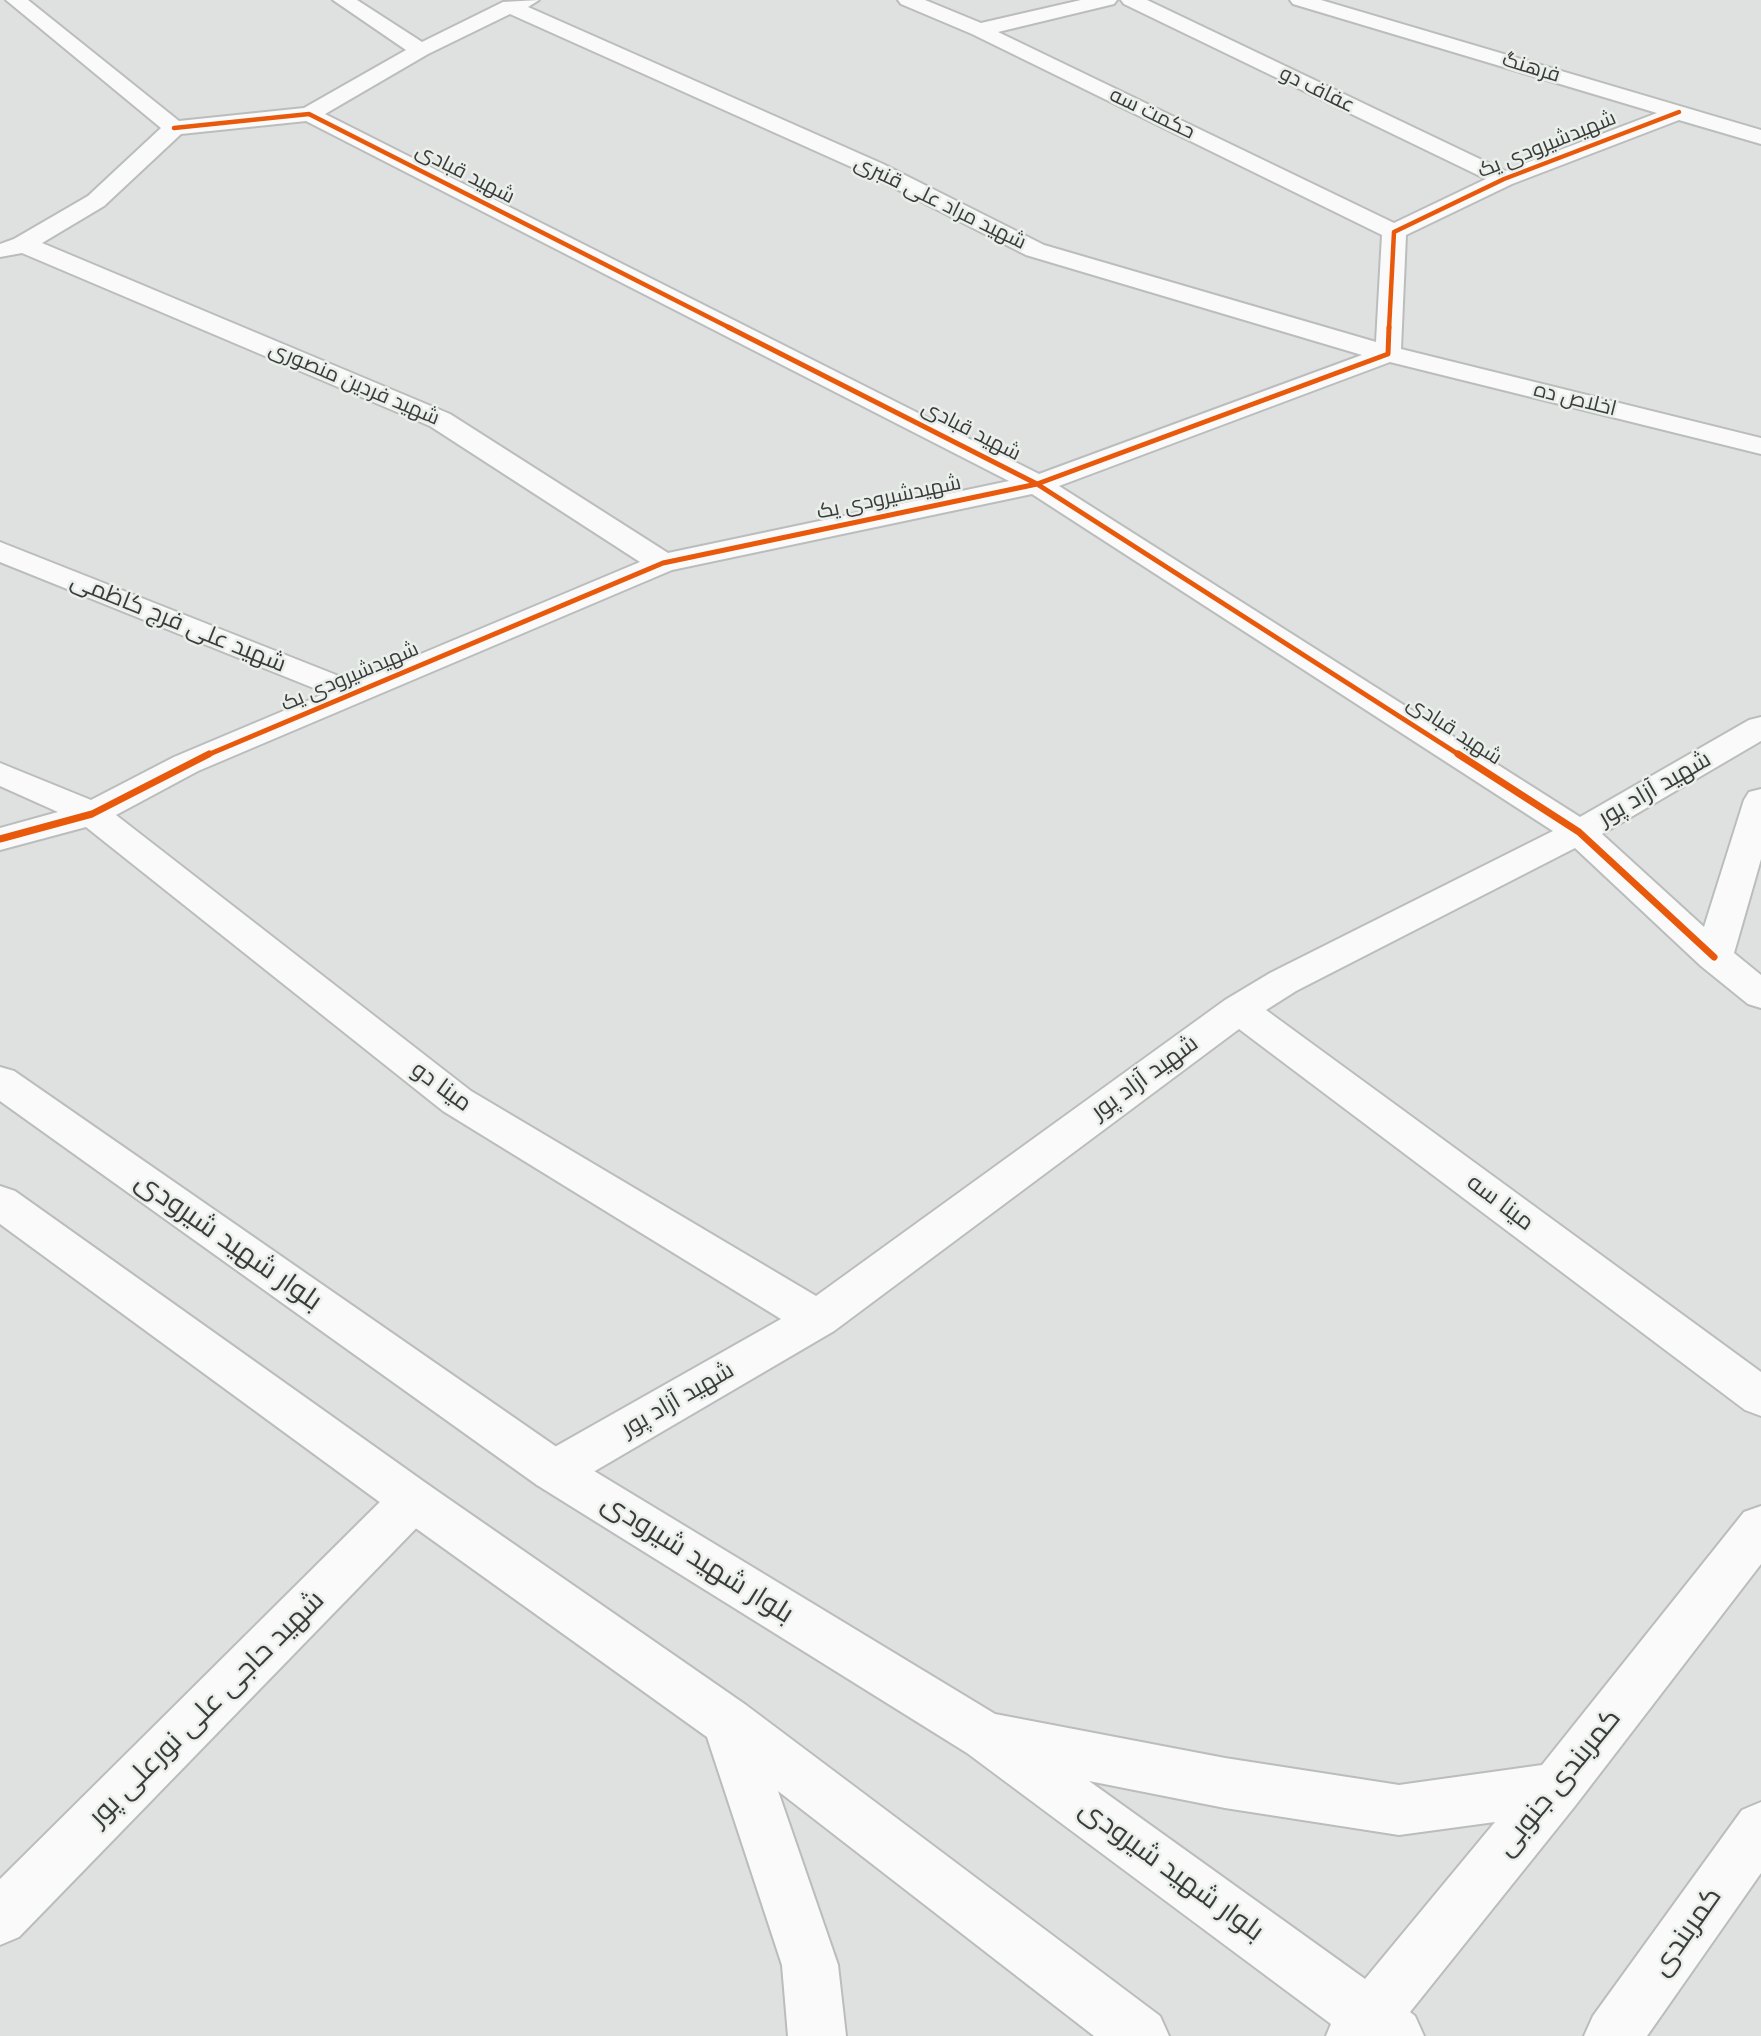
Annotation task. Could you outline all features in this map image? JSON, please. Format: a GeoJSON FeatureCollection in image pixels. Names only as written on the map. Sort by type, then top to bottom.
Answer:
{"type":"FeatureCollection","features":[{"type":"Feature","properties":{"kind":"street"},"geometry":{"type":"LineString","coordinates":[[16,0],[174,128]]}},
{"type":"Feature","properties":{"kind":"street"},"geometry":{"type":"LineString","coordinates":[[343,0],[421,50]]}},
{"type":"Feature","properties":{"kind":"street","name":"حکمت سه"},"geometry":{"type":"LineString","coordinates":[[908,0],[979,30],[1394,232]]}},
{"type":"Feature","properties":{"kind":"street"},"geometry":{"type":"LineString","coordinates":[[979,30],[1107,0]]}},
{"type":"Feature","properties":{"kind":"street","name":"عفاف دو"},"geometry":{"type":"LineString","coordinates":[[1131,0],[1504,179]]}},
{"type":"Feature","properties":{"kind":"street","name":"فرهنگ"},"geometry":{"type":"LineString","coordinates":[[1300,0],[1761,137]]}},
{"type":"Feature","properties":{"kind":"street"},"geometry":{"type":"LineString","coordinates":[[12,248],[96,201],[174,128],[309,114],[421,50],[519,3]]}},
{"type":"Feature","properties":{"kind":"street","name":"شهید مراد علی قنبری"},"geometry":{"type":"LineString","coordinates":[[519,3],[875,169],[1035,250],[1388,354]]}},
{"type":"Feature","properties":{"kind":"street","name":"شهیدشیرودی یک"},"geometry":{"type":"LineString","coordinates":[[1394,232],[1504,179],[1679,112]]}},
{"type":"Feature","properties":{"kind":"street","name":"شهید قبادی"},"geometry":{"type":"LineString","coordinates":[[309,114],[1037,484],[1579,832],[1714,957],[1761,995]]}},
{"type":"Feature","properties":{"kind":"street"},"geometry":{"type":"LineString","coordinates":[[1388,354],[1394,232]]}},
{"type":"Feature","properties":{"kind":"street","name":"شهید فردین منصوری"},"geometry":{"type":"LineString","coordinates":[[12,248],[440,419],[663,563]]}},
{"type":"Feature","properties":{"kind":"street","name":"شهیدشیرودی یک"},"geometry":{"type":"LineString","coordinates":[[0,839],[92,814],[186,764],[663,563],[1037,484],[1388,354]]}},
{"type":"Feature","properties":{"kind":"street","name":"اخلاص ده"},"geometry":{"type":"LineString","coordinates":[[1388,354],[1761,446]]}},
{"type":"Feature","properties":{"kind":"street","name":"شهید علی فرج کاظمی"},"geometry":{"type":"LineString","coordinates":[[0,551],[356,694]]}},
{"type":"Feature","properties":{"kind":"street","name":"شهید آزاد پور"},"geometry":{"type":"LineString","coordinates":[[554,1471],[818,1319],[1239,1009],[1283,982],[1579,832],[1761,727]]}},
{"type":"Feature","properties":{"kind":"street","name":"مینا دو"},"geometry":{"type":"LineString","coordinates":[[0,773],[92,814],[457,1101],[818,1319]]}},
{"type":"Feature","properties":{"kind":"street"},"geometry":{"type":"LineString","coordinates":[[1714,957],[1761,800]]}},
{"type":"Feature","properties":{"kind":"street","name":"مینا سه"},"geometry":{"type":"LineString","coordinates":[[1239,1009],[1761,1397]]}},
{"type":"Feature","properties":{"kind":"street","name":"بلوار شهید شیرودی"},"geometry":{"type":"LineString","coordinates":[[0,1081],[554,1471],[985,1736],[1374,2029]]}},
{"type":"Feature","properties":{"kind":"street"},"geometry":{"type":"LineString","coordinates":[[0,1202],[413,1500],[728,1722],[1140,2036]]}},
{"type":"Feature","properties":{"kind":"street","name":"شهید حاجی علی نورعلی پور"},"geometry":{"type":"LineString","coordinates":[[0,1917],[413,1500]]}},
{"type":"Feature","properties":{"kind":"street","name":"کمربندی جنوبی"},"geometry":{"type":"LineString","coordinates":[[1374,2029],[1556,1788],[1761,1527]]}},
{"type":"Feature","properties":{"kind":"street"},"geometry":{"type":"LineString","coordinates":[[728,1722],[810,1965],[817,2036]]}},
{"type":"Feature","properties":{"kind":"street"},"geometry":{"type":"LineString","coordinates":[[985,1736],[1225,1783],[1399,1810],[1556,1788]]}},
{"type":"Feature","properties":{"kind":"street","name":"کمربندی"},"geometry":{"type":"LineString","coordinates":[[1613,2036],[1761,1828]]}},
{"type":"Feature","properties":{"kind":"cycle path"},"geometry":{"type":"LineString","coordinates":[[0,839],[92,814],[186,764],[663,563],[1037,484],[1388,354],[1394,232],[1504,179],[1679,112]]}},
{"type":"Feature","properties":{"kind":"cycle path"},"geometry":{"type":"LineString","coordinates":[[174,128],[309,114],[1037,484],[1579,832],[1714,957]]}}]}
